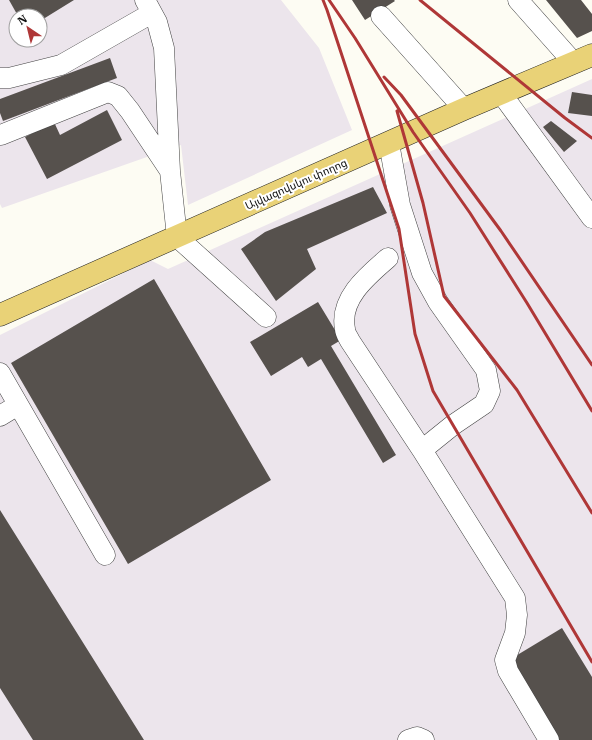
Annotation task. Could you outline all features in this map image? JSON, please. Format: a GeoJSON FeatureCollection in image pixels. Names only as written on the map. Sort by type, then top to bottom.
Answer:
{"type":"FeatureCollection","features":[{"type":"Feature","properties":{"kind":"main road","name":"Այվազովսկու փողոց"},"geometry":{"type":"LineString","coordinates":[[0,315],[582,58]]}},
{"type":"Feature","properties":{"kind":"street"},"geometry":{"type":"LineString","coordinates":[[518,0],[582,58]]}},
{"type":"Feature","properties":{"kind":"street"},"geometry":{"type":"LineString","coordinates":[[0,78],[9,78],[61,65],[149,7],[157,22],[164,48],[170,171],[176,236],[266,317]]}},
{"type":"Feature","properties":{"kind":"street"},"geometry":{"type":"LineString","coordinates":[[381,16],[464,109]]}},
{"type":"Feature","properties":{"kind":"street"},"geometry":{"type":"LineString","coordinates":[[1,135],[108,92],[118,96],[130,111],[170,171]]}},
{"type":"Feature","properties":{"kind":"street"},"geometry":{"type":"LineString","coordinates":[[501,93],[592,218]]}},
{"type":"Feature","properties":{"kind":"street"},"geometry":{"type":"LineString","coordinates":[[389,144],[400,205],[422,273],[438,302],[486,370],[490,391],[484,404],[453,425],[422,450]]}},
{"type":"Feature","properties":{"kind":"street"},"geometry":{"type":"LineString","coordinates":[[388,258],[369,274],[351,296],[345,312],[345,330],[350,341],[422,450],[515,598],[517,615],[515,632],[505,660],[508,671],[549,740]]}},
{"type":"Feature","properties":{"kind":"street"},"geometry":{"type":"LineString","coordinates":[[0,373],[105,555]]}},
{"type":"Feature","properties":{"kind":"street"},"geometry":{"type":"LineString","coordinates":[[0,416],[18,406]]}},
{"type":"Feature","properties":{"kind":"street"},"geometry":{"type":"LineString","coordinates":[[408,740],[417,738],[424,740]]}},
{"type":"Feature","properties":{"kind":"shaded area"},"geometry":{"type":"Polygon","coordinates":[[[0,0],[281,0],[319,48],[352,130],[188,205],[181,145],[2,208],[0,204],[0,0]]]}},
{"type":"Feature","properties":{"kind":"shaded area"},"geometry":{"type":"Polygon","coordinates":[[[592,79],[592,740],[0,740],[0,335],[150,260],[168,269],[592,79]]]}},
{"type":"Feature","properties":{"kind":"building"},"geometry":{"type":"Polygon","coordinates":[[[9,0],[74,0],[48,16],[48,8],[14,8],[9,0]]]}},
{"type":"Feature","properties":{"kind":"building"},"geometry":{"type":"Polygon","coordinates":[[[352,0],[394,0],[395,1],[365,20],[352,0]]]}},
{"type":"Feature","properties":{"kind":"building"},"geometry":{"type":"Polygon","coordinates":[[[546,0],[581,0],[592,14],[592,31],[577,38],[546,0]]]}},
{"type":"Feature","properties":{"kind":"building"},"geometry":{"type":"Polygon","coordinates":[[[110,58],[117,78],[3,121],[0,113],[0,99],[110,58]]]}},
{"type":"Feature","properties":{"kind":"building"},"geometry":{"type":"Polygon","coordinates":[[[572,92],[592,95],[592,116],[568,113],[572,92]]]}},
{"type":"Feature","properties":{"kind":"building"},"geometry":{"type":"Polygon","coordinates":[[[107,110],[122,140],[47,179],[25,137],[54,122],[60,135],[107,110]]]}},
{"type":"Feature","properties":{"kind":"building"},"geometry":{"type":"Polygon","coordinates":[[[551,121],[577,141],[564,152],[543,127],[551,121]]]}},
{"type":"Feature","properties":{"kind":"building"},"geometry":{"type":"Polygon","coordinates":[[[373,187],[387,213],[307,249],[316,269],[276,301],[241,249],[265,232],[373,187]]]}},
{"type":"Feature","properties":{"kind":"building"},"geometry":{"type":"Polygon","coordinates":[[[154,279],[271,480],[128,564],[11,363],[154,279]]]}},
{"type":"Feature","properties":{"kind":"building"},"geometry":{"type":"Polygon","coordinates":[[[318,302],[341,340],[331,346],[396,455],[383,463],[321,359],[308,367],[302,357],[271,376],[250,342],[318,302]]]}},
{"type":"Feature","properties":{"kind":"building"},"geometry":{"type":"Polygon","coordinates":[[[0,510],[144,740],[33,740],[0,688],[0,510]]]}},
{"type":"Feature","properties":{"kind":"building"},"geometry":{"type":"Polygon","coordinates":[[[562,628],[592,677],[592,740],[558,740],[509,660],[562,628]]]}},
{"type":"Feature","properties":{"kind":"railway"},"geometry":{"type":"LineString","coordinates":[[323,0],[399,229],[415,334],[433,391],[592,662]]}},
{"type":"Feature","properties":{"kind":"railway"},"geometry":{"type":"LineString","coordinates":[[329,0],[355,38],[413,132],[470,213],[527,303],[592,411]]}},
{"type":"Feature","properties":{"kind":"railway"},"geometry":{"type":"LineString","coordinates":[[420,0],[565,118],[592,138]]}},
{"type":"Feature","properties":{"kind":"railway"},"geometry":{"type":"LineString","coordinates":[[384,77],[401,95],[501,231],[592,365]]}},
{"type":"Feature","properties":{"kind":"railway"},"geometry":{"type":"LineString","coordinates":[[397,111],[423,203],[444,296],[517,390],[592,513]]}}]}
